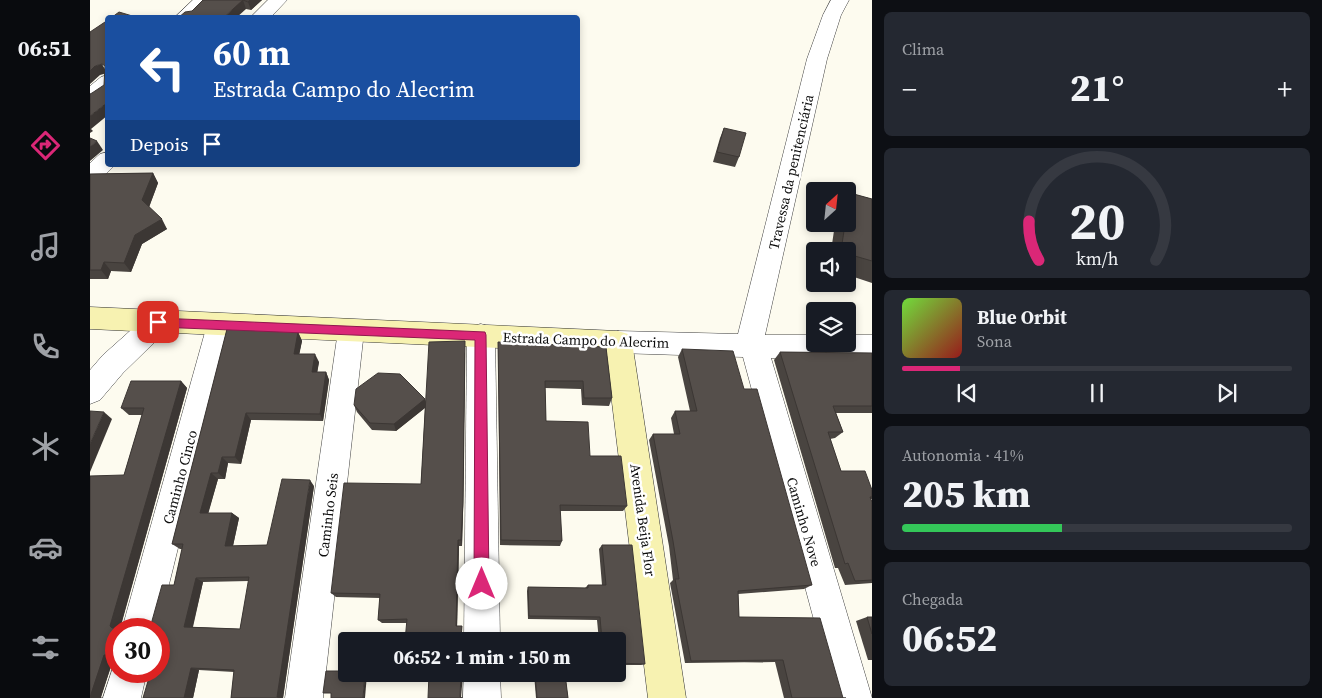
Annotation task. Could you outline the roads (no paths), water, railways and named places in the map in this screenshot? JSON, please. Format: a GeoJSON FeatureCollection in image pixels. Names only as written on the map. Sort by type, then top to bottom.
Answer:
{"type":"FeatureCollection","features":[{"type":"Feature","properties":{"kind":"street"},"geometry":{"type":"LineString","coordinates":[[186,15],[203,0]]}},
{"type":"Feature","properties":{"kind":"street"},"geometry":{"type":"LineString","coordinates":[[262,15],[278,0]]}},
{"type":"Feature","properties":{"kind":"street","name":"Travessa da penitenciária"},"geometry":{"type":"LineString","coordinates":[[751,346],[817,59],[832,15],[840,0]]}},
{"type":"Feature","properties":{"kind":"street"},"geometry":{"type":"LineString","coordinates":[[90,96],[105,84]]}},
{"type":"Feature","properties":{"kind":"street"},"geometry":{"type":"LineString","coordinates":[[90,176],[105,162]]}},
{"type":"Feature","properties":{"kind":"street","name":"Estrada Campo do Alecrim"},"geometry":{"type":"LineString","coordinates":[[90,318],[618,342],[872,347]]}},
{"type":"Feature","properties":{"kind":"street"},"geometry":{"type":"LineString","coordinates":[[90,391],[113,364],[158,322]]}},
{"type":"Feature","properties":{"kind":"street","name":"Caminho Cinco"},"geometry":{"type":"LineString","coordinates":[[143,618],[220,325]]}},
{"type":"Feature","properties":{"kind":"street","name":"Caminho Seis"},"geometry":{"type":"LineString","coordinates":[[304,698],[351,331]]}},
{"type":"Feature","properties":{"kind":"street"},"geometry":{"type":"LineString","coordinates":[[481,335],[482,632]]}},
{"type":"Feature","properties":{"kind":"street","name":"Avenida Beija Flor"},"geometry":{"type":"LineString","coordinates":[[618,342],[667,698]]}},
{"type":"Feature","properties":{"kind":"street","name":"Caminho Nove"},"geometry":{"type":"LineString","coordinates":[[751,346],[854,698]]}},
{"type":"Feature","properties":{"kind":"street"},"geometry":{"type":"LineString","coordinates":[[482,682],[482,698]]}},
{"type":"Feature","properties":{"kind":"street"},"geometry":{"type":"LineString","coordinates":[[122,698],[126,683]]}}]}
